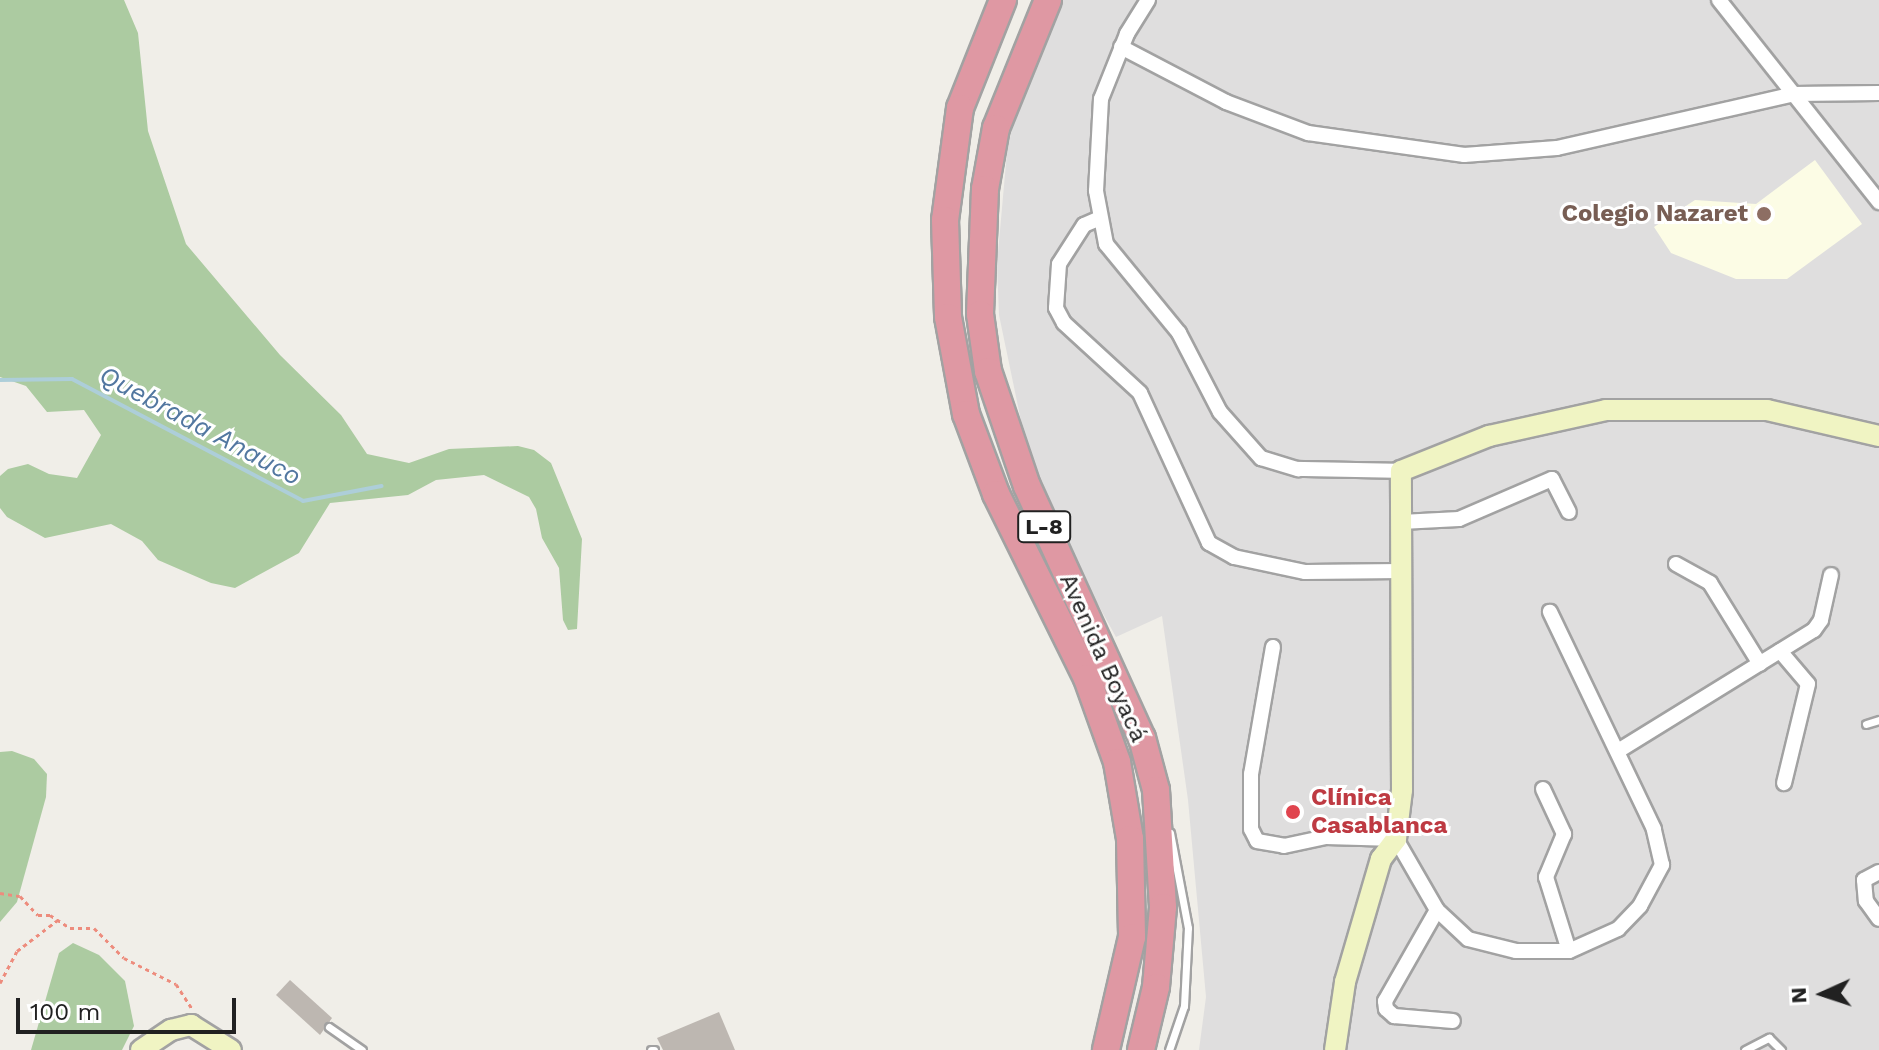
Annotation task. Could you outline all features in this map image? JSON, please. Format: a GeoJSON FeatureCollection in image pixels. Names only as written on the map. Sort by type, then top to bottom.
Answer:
{"type":"FeatureCollection","features":[{"type":"Feature","properties":{"kind":"highway","name":"Avenida Boyacá"},"geometry":{"type":"LineString","coordinates":[[1003,0],[958,121],[945,220],[948,317],[966,414],[996,494],[1087,678],[1117,762],[1130,839],[1132,937],[1106,1050]]}},
{"type":"Feature","properties":{"kind":"highway","name":"Avenida Boyacá"},"geometry":{"type":"LineString","coordinates":[[1048,0],[996,128],[979,265],[982,328],[988,371],[1027,486],[1142,738],[1156,790],[1163,907],[1156,987],[1141,1050]]}},
{"type":"Feature","properties":{"kind":"main road"},"geometry":{"type":"LineString","coordinates":[[1335,1050],[1361,923],[1381,859],[1396,839],[1405,728],[1401,471],[1489,436],[1606,410],[1767,410],[1879,436]]}},
{"type":"Feature","properties":{"kind":"main road"},"geometry":{"type":"LineString","coordinates":[[141,1050],[171,1030],[191,1025],[231,1050]]}},
{"type":"Feature","properties":{"kind":"street"},"geometry":{"type":"LineString","coordinates":[[1148,0],[1121,47],[1101,99],[1098,219],[1114,260],[1179,333],[1220,412],[1261,458],[1298,469],[1401,471]]}},
{"type":"Feature","properties":{"kind":"street"},"geometry":{"type":"LineString","coordinates":[[1719,0],[1879,202]]}},
{"type":"Feature","properties":{"kind":"street"},"geometry":{"type":"LineString","coordinates":[[1121,47],[1226,102],[1308,133],[1464,155],[1557,148],[1794,94],[1879,93]]}},
{"type":"Feature","properties":{"kind":"street"},"geometry":{"type":"LineString","coordinates":[[1098,219],[1084,225],[1059,264],[1056,308],[1064,323],[1140,393],[1209,543],[1234,557],[1305,572],[1401,571]]}},
{"type":"Feature","properties":{"kind":"street"},"geometry":{"type":"LineString","coordinates":[[1401,522],[1459,519],[1552,479],[1569,512]]}},
{"type":"Feature","properties":{"kind":"street"},"geometry":{"type":"LineString","coordinates":[[1676,564],[1710,583],[1760,664]]}},
{"type":"Feature","properties":{"kind":"street"},"geometry":{"type":"LineString","coordinates":[[1618,751],[1760,664],[1821,620],[1831,575]]}},
{"type":"Feature","properties":{"kind":"street"},"geometry":{"type":"LineString","coordinates":[[1273,647],[1251,774],[1251,829],[1257,841],[1284,846],[1326,837],[1396,839],[1437,910],[1468,939],[1485,946],[1569,951],[1618,929],[1640,906],[1662,865],[1654,829],[1550,612]]}},
{"type":"Feature","properties":{"kind":"street"},"geometry":{"type":"LineString","coordinates":[[1780,651],[1808,684],[1784,783]]}},
{"type":"Feature","properties":{"kind":"street"},"geometry":{"type":"LineString","coordinates":[[1543,789],[1564,834],[1563,848],[1546,877],[1569,951]]}},
{"type":"Feature","properties":{"kind":"street"},"geometry":{"type":"LineString","coordinates":[[1879,872],[1864,880],[1866,901],[1879,919]]}},
{"type":"Feature","properties":{"kind":"street"},"geometry":{"type":"LineString","coordinates":[[1437,910],[1385,1001],[1386,1009],[1394,1016],[1453,1021]]}},
{"type":"Feature","properties":{"kind":"lane"},"geometry":{"type":"LineString","coordinates":[[1866,724],[1879,720]]}},
{"type":"Feature","properties":{"kind":"lane"},"geometry":{"type":"LineString","coordinates":[[1156,790],[1172,839],[1188,928],[1184,1006],[1169,1050]]}},
{"type":"Feature","properties":{"kind":"lane"},"geometry":{"type":"LineString","coordinates":[[329,1027],[362,1050]]}},
{"type":"Feature","properties":{"kind":"lane"},"geometry":{"type":"LineString","coordinates":[[1745,1050],[1769,1038],[1781,1050]]}},
{"type":"Feature","properties":{"kind":"path"},"geometry":{"type":"LineString","coordinates":[[0,893],[20,896],[38,915],[59,919],[70,928],[94,928],[124,958],[176,984],[196,1014],[191,1025]]}},
{"type":"Feature","properties":{"kind":"path"},"geometry":{"type":"LineString","coordinates":[[0,983],[17,951],[59,919]]}},
{"type":"Feature","properties":{"kind":"shaded area"},"geometry":{"type":"Polygon","coordinates":[[[1061,0],[1879,0],[1879,1050],[1199,1050],[1206,997],[1188,800],[1162,616],[1116,637],[1059,534],[1030,464],[999,315],[997,264],[1007,152],[1016,110],[1061,0]]]}},
{"type":"Feature","properties":{"kind":"shaded area","name":"Colegio Nazaret"},"geometry":{"type":"Polygon","coordinates":[[[1815,160],[1862,224],[1787,279],[1736,279],[1671,253],[1654,227],[1695,200],[1756,204],[1815,160]]]}},
{"type":"Feature","properties":{"kind":"green space"},"geometry":{"type":"Polygon","coordinates":[[[0,0],[124,0],[138,33],[148,131],[186,244],[280,355],[341,415],[367,454],[409,463],[449,449],[518,446],[534,450],[551,463],[582,539],[577,629],[568,630],[563,620],[559,568],[542,538],[536,509],[529,497],[484,475],[436,480],[408,495],[330,503],[299,553],[235,588],[211,583],[158,560],[142,541],[111,524],[45,538],[7,517],[0,508],[0,476],[8,469],[28,464],[49,474],[77,478],[101,435],[84,410],[47,412],[26,386],[0,377],[0,0]]]}},
{"type":"Feature","properties":{"kind":"green space"},"geometry":{"type":"Polygon","coordinates":[[[12,751],[34,759],[47,774],[46,797],[17,902],[0,922],[0,752],[12,751]]]}},
{"type":"Feature","properties":{"kind":"green space"},"geometry":{"type":"Polygon","coordinates":[[[73,943],[99,955],[125,981],[134,1026],[122,1050],[31,1050],[59,953],[73,943]]]}},
{"type":"Feature","properties":{"kind":"building"},"geometry":{"type":"Polygon","coordinates":[[[290,980],[332,1018],[320,1035],[276,995],[290,980]]]}},
{"type":"Feature","properties":{"kind":"building"},"geometry":{"type":"Polygon","coordinates":[[[719,1012],[735,1050],[663,1050],[657,1038],[719,1012]]]}},
{"type":"Feature","properties":{"kind":"waterway","name":"Quebrada Anauco"},"geometry":{"type":"LineString","coordinates":[[0,380],[72,379],[303,501],[382,486]]}},
{"type":"Feature","properties":{"kind":"place","name":"Colegio Nazaret"},"geometry":{"type":"Point","coordinates":[1764,214]}},
{"type":"Feature","properties":{"kind":"place","name":"Clínica Casablanca"},"geometry":{"type":"Point","coordinates":[1293,812]}}]}
